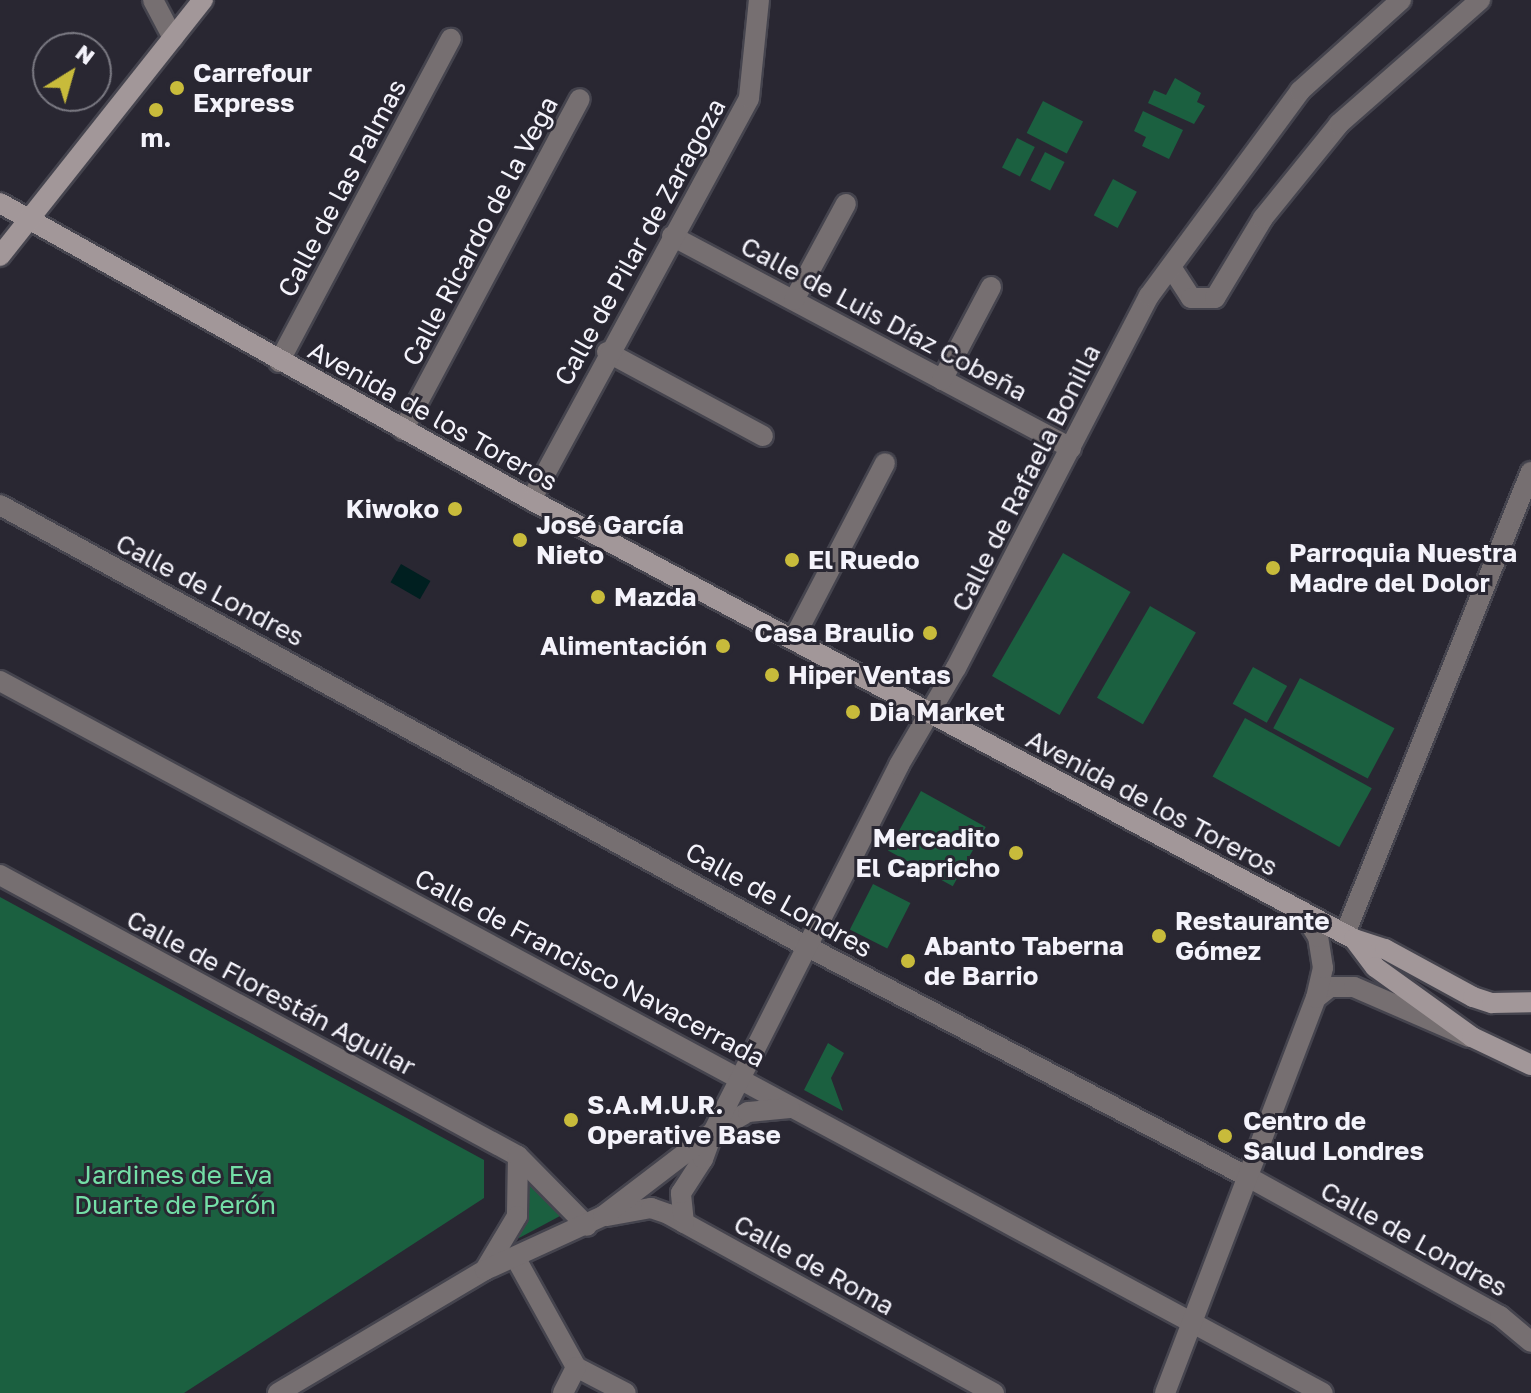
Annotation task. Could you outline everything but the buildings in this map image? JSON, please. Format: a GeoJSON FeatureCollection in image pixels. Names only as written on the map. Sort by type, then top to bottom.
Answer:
{"type":"FeatureCollection","features":[{"type":"Feature","properties":{"kind":"street"},"geometry":{"type":"LineString","coordinates":[[153,0],[173,38]]}},
{"type":"Feature","properties":{"kind":"street"},"geometry":{"type":"LineString","coordinates":[[0,256],[203,0]]}},
{"type":"Feature","properties":{"kind":"street","name":"Calle de Pilar de Zaragoza"},"geometry":{"type":"LineString","coordinates":[[531,500],[607,352],[749,98],[759,0]]}},
{"type":"Feature","properties":{"kind":"street","name":"Calle de Rafaela Bonilla"},"geometry":{"type":"LineString","coordinates":[[684,1223],[681,1193],[703,1159],[737,1077],[1149,296],[1219,194],[1300,91],[1401,0]]}},
{"type":"Feature","properties":{"kind":"street"},"geometry":{"type":"LineString","coordinates":[[1171,267],[1191,298],[1215,298],[1263,218],[1339,124],[1480,0]]}},
{"type":"Feature","properties":{"kind":"street","name":"Calle de las Palmas"},"geometry":{"type":"LineString","coordinates":[[279,362],[451,39]]}},
{"type":"Feature","properties":{"kind":"street","name":"Calle Ricardo de la Vega"},"geometry":{"type":"LineString","coordinates":[[403,430],[580,99]]}},
{"type":"Feature","properties":{"kind":"street","name":"Avenida de los Toreros"},"geometry":{"type":"LineString","coordinates":[[0,203],[279,362],[531,500],[1302,911],[1350,936],[1385,949],[1473,997],[1492,1003],[1531,1002]]}},
{"type":"Feature","properties":{"kind":"street"},"geometry":{"type":"LineString","coordinates":[[794,300],[846,204]]}},
{"type":"Feature","properties":{"kind":"street","name":"Calle de Luis Díaz Cobeña"},"geometry":{"type":"LineString","coordinates":[[672,236],[1071,448]]}},
{"type":"Feature","properties":{"kind":"street"},"geometry":{"type":"LineString","coordinates":[[942,380],[991,287]]}},
{"type":"Feature","properties":{"kind":"street"},"geometry":{"type":"LineString","coordinates":[[607,352],[763,436]]}},
{"type":"Feature","properties":{"kind":"street"},"geometry":{"type":"LineString","coordinates":[[794,638],[885,463]]}},
{"type":"Feature","properties":{"kind":"street"},"geometry":{"type":"LineString","coordinates":[[1350,936],[1531,472]]}},
{"type":"Feature","properties":{"kind":"street","name":"Calle de Londres"},"geometry":{"type":"LineString","coordinates":[[0,505],[806,946],[1250,1178],[1500,1316],[1531,1342]]}},
{"type":"Feature","properties":{"kind":"street","name":"Calle de Francisco Navacerrada"},"geometry":{"type":"LineString","coordinates":[[0,681],[1323,1393]]}},
{"type":"Feature","properties":{"kind":"street","name":"Calle de Florestán Aguilar"},"geometry":{"type":"LineString","coordinates":[[0,875],[518,1156],[595,1221]]}},
{"type":"Feature","properties":{"kind":"street"},"geometry":{"type":"LineString","coordinates":[[1165,1393],[1250,1178],[1316,998],[1321,952],[1318,937],[1302,911]]}},
{"type":"Feature","properties":{"kind":"street","name":"Avenida de los Toreros"},"geometry":{"type":"LineString","coordinates":[[1350,936],[1375,967],[1472,1037],[1531,1065]]}},
{"type":"Feature","properties":{"kind":"street"},"geometry":{"type":"LineString","coordinates":[[1316,998],[1330,987],[1354,987],[1472,1037]]}},
{"type":"Feature","properties":{"kind":"street"},"geometry":{"type":"LineString","coordinates":[[278,1393],[485,1270],[595,1221],[713,1132],[748,1112],[794,1108]]}},
{"type":"Feature","properties":{"kind":"street"},"geometry":{"type":"LineString","coordinates":[[485,1270],[517,1216],[518,1156]]}},
{"type":"Feature","properties":{"kind":"street","name":"Calle de Roma"},"geometry":{"type":"LineString","coordinates":[[595,1221],[651,1208],[684,1223],[994,1393]]}},
{"type":"Feature","properties":{"kind":"street"},"geometry":{"type":"LineString","coordinates":[[515,1257],[576,1367],[626,1393]]}},
{"type":"Feature","properties":{"kind":"street"},"geometry":{"type":"LineString","coordinates":[[563,1393],[576,1367]]}},
{"type":"Feature","properties":{"kind":"green space"},"geometry":{"type":"Polygon","coordinates":[[[1175,78],[1201,93],[1197,102],[1205,106],[1194,124],[1148,103],[1154,90],[1166,95],[1175,78]]]}},
{"type":"Feature","properties":{"kind":"green space"},"geometry":{"type":"Polygon","coordinates":[[[1043,101],[1083,121],[1067,154],[1027,133],[1043,101]]]}},
{"type":"Feature","properties":{"kind":"green space"},"geometry":{"type":"Polygon","coordinates":[[[1143,111],[1183,130],[1169,159],[1142,146],[1146,137],[1134,131],[1143,111]]]}},
{"type":"Feature","properties":{"kind":"green space"},"geometry":{"type":"Polygon","coordinates":[[[1017,138],[1035,147],[1020,176],[1002,167],[1017,138]]]}},
{"type":"Feature","properties":{"kind":"green space"},"geometry":{"type":"Polygon","coordinates":[[[1045,152],[1065,162],[1050,190],[1030,181],[1045,152]]]}},
{"type":"Feature","properties":{"kind":"green space"},"geometry":{"type":"Polygon","coordinates":[[[1113,179],[1137,192],[1118,228],[1094,215],[1113,179]]]}},
{"type":"Feature","properties":{"kind":"green space"},"geometry":{"type":"Polygon","coordinates":[[[1063,553],[1131,592],[1060,715],[992,676],[1063,553]]]}},
{"type":"Feature","properties":{"kind":"green space"},"geometry":{"type":"Polygon","coordinates":[[[1150,606],[1196,632],[1143,724],[1097,698],[1150,606]]]}},
{"type":"Feature","properties":{"kind":"green space"},"geometry":{"type":"Polygon","coordinates":[[[1253,667],[1287,686],[1267,723],[1233,704],[1253,667]]]}},
{"type":"Feature","properties":{"kind":"green space"},"geometry":{"type":"Polygon","coordinates":[[[1300,678],[1394,728],[1368,779],[1273,728],[1300,678]]]}},
{"type":"Feature","properties":{"kind":"green space"},"geometry":{"type":"Polygon","coordinates":[[[1245,718],[1372,788],[1339,847],[1213,777],[1245,718]]]}},
{"type":"Feature","properties":{"kind":"green space"},"geometry":{"type":"Polygon","coordinates":[[[921,791],[986,827],[953,886],[888,850],[921,791]]]}},
{"type":"Feature","properties":{"kind":"green space"},"geometry":{"type":"Polygon","coordinates":[[[873,884],[910,903],[887,949],[850,929],[873,884]]]}},
{"type":"Feature","properties":{"kind":"green space","name":"Jardines de Eva Duarte de Perón"},"geometry":{"type":"Polygon","coordinates":[[[0,897],[484,1160],[484,1198],[184,1393],[0,1393],[0,897]]]}},
{"type":"Feature","properties":{"kind":"green space"},"geometry":{"type":"Polygon","coordinates":[[[828,1043],[844,1053],[831,1078],[843,1111],[804,1090],[828,1043]]]}},
{"type":"Feature","properties":{"kind":"green space"},"geometry":{"type":"Polygon","coordinates":[[[528,1179],[560,1216],[519,1238],[516,1237],[528,1179]]]}},
{"type":"Feature","properties":{"kind":"shaded area"},"geometry":{"type":"Polygon","coordinates":[[[401,564],[430,581],[420,599],[390,582],[401,564]]]}},
{"type":"Feature","properties":{"kind":"place","name":"Carrefour Express"},"geometry":{"type":"Point","coordinates":[177,88]}},
{"type":"Feature","properties":{"kind":"place","name":"m."},"geometry":{"type":"Point","coordinates":[156,110]}},
{"type":"Feature","properties":{"kind":"place","name":"Kiwoko"},"geometry":{"type":"Point","coordinates":[455,509]}},
{"type":"Feature","properties":{"kind":"place","name":"José García Nieto"},"geometry":{"type":"Point","coordinates":[520,540]}},
{"type":"Feature","properties":{"kind":"place","name":"El Ruedo"},"geometry":{"type":"Point","coordinates":[792,560]}},
{"type":"Feature","properties":{"kind":"place","name":"Parroquia Nuestra Madre del Dolor"},"geometry":{"type":"Point","coordinates":[1273,568]}},
{"type":"Feature","properties":{"kind":"place","name":"Mazda"},"geometry":{"type":"Point","coordinates":[598,597]}},
{"type":"Feature","properties":{"kind":"place","name":"Casa Braulio"},"geometry":{"type":"Point","coordinates":[930,633]}},
{"type":"Feature","properties":{"kind":"place","name":"Alimentación"},"geometry":{"type":"Point","coordinates":[723,646]}},
{"type":"Feature","properties":{"kind":"place","name":"Hiper Ventas"},"geometry":{"type":"Point","coordinates":[772,675]}},
{"type":"Feature","properties":{"kind":"place","name":"Dia Market"},"geometry":{"type":"Point","coordinates":[853,712]}},
{"type":"Feature","properties":{"kind":"place","name":"Mercadito El Capricho"},"geometry":{"type":"Point","coordinates":[1016,853]}},
{"type":"Feature","properties":{"kind":"place","name":"Restaurante Gómez"},"geometry":{"type":"Point","coordinates":[1159,936]}},
{"type":"Feature","properties":{"kind":"place","name":"Abanto Taberna de Barrio"},"geometry":{"type":"Point","coordinates":[908,961]}},
{"type":"Feature","properties":{"kind":"place","name":"S.A.M.U.R. Operative Base"},"geometry":{"type":"Point","coordinates":[571,1120]}},
{"type":"Feature","properties":{"kind":"place","name":"Centro de Salud Londres"},"geometry":{"type":"Point","coordinates":[1225,1136]}}]}
